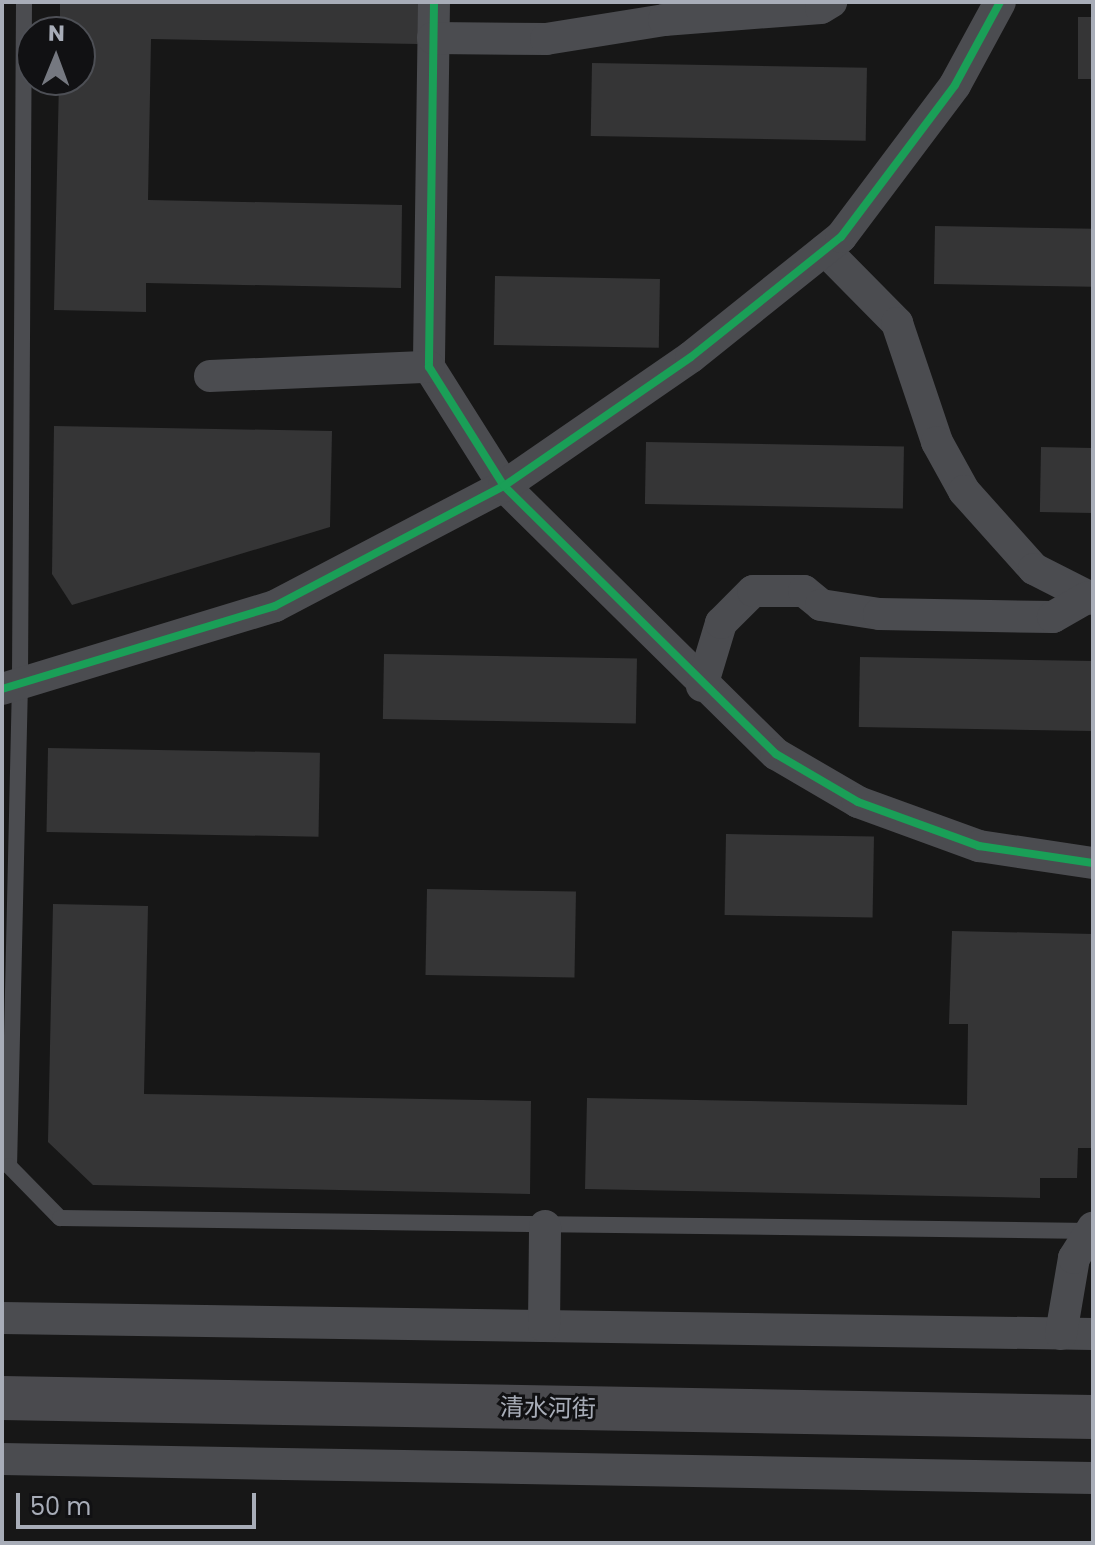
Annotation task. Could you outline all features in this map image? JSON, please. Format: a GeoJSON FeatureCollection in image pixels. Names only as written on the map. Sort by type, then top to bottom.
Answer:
{"type":"FeatureCollection","features":[{"type":"Feature","properties":{"kind":"street"},"geometry":{"type":"LineString","coordinates":[[434,2],[429,367],[504,486],[702,686],[776,754],[858,802],[979,846],[1093,863]]}},
{"type":"Feature","properties":{"kind":"street"},"geometry":{"type":"LineString","coordinates":[[433,38],[546,39],[664,20],[821,8],[831,2]]}},
{"type":"Feature","properties":{"kind":"street"},"geometry":{"type":"LineString","coordinates":[[11,686],[275,606],[504,486],[691,357],[841,237],[955,85],[1000,2]]}},
{"type":"Feature","properties":{"kind":"street"},"geometry":{"type":"LineString","coordinates":[[825,250],[897,323],[937,442],[964,491],[1034,569],[1091,598]]}},
{"type":"Feature","properties":{"kind":"street"},"geometry":{"type":"LineString","coordinates":[[210,376],[429,367]]}},
{"type":"Feature","properties":{"kind":"street"},"geometry":{"type":"LineString","coordinates":[[702,686],[721,623],[753,591],[804,591],[821,605],[879,614],[942,616],[1053,617],[1091,598]]}},
{"type":"Feature","properties":{"kind":"street"},"geometry":{"type":"LineString","coordinates":[[544,1326],[545,1226]]}},
{"type":"Feature","properties":{"kind":"street"},"geometry":{"type":"LineString","coordinates":[[2,1318],[1077,1334],[1074,1258],[1092,1229]]}},
{"type":"Feature","properties":{"kind":"street","name":"清水河街"},"geometry":{"type":"LineString","coordinates":[[2,1398],[1093,1417]]}},
{"type":"Feature","properties":{"kind":"street"},"geometry":{"type":"LineString","coordinates":[[2,1459],[1093,1478]]}},
{"type":"Feature","properties":{"kind":"lane"},"geometry":{"type":"LineString","coordinates":[[24,2],[11,686],[9,1166],[60,1218],[545,1226],[1092,1229]]}},
{"type":"Feature","properties":{"kind":"building"},"geometry":{"type":"Polygon","coordinates":[[[60,2],[418,2],[418,44],[151,39],[148,200],[402,205],[401,288],[146,283],[146,312],[54,310],[59,96],[96,96],[96,16],[60,16],[60,2]]]}},
{"type":"Feature","properties":{"kind":"building"},"geometry":{"type":"Polygon","coordinates":[[[1078,17],[1093,17],[1093,79],[1078,79],[1078,17]]]}},
{"type":"Feature","properties":{"kind":"building"},"geometry":{"type":"Polygon","coordinates":[[[592,63],[867,68],[866,141],[591,136],[592,63]]]}},
{"type":"Feature","properties":{"kind":"building"},"geometry":{"type":"Polygon","coordinates":[[[935,226],[1093,229],[1092,287],[934,284],[935,226]]]}},
{"type":"Feature","properties":{"kind":"building"},"geometry":{"type":"Polygon","coordinates":[[[495,276],[660,279],[659,348],[494,345],[495,276]]]}},
{"type":"Feature","properties":{"kind":"building"},"geometry":{"type":"Polygon","coordinates":[[[54,426],[332,431],[330,527],[72,605],[52,574],[54,426]]]}},
{"type":"Feature","properties":{"kind":"building"},"geometry":{"type":"Polygon","coordinates":[[[646,442],[904,447],[903,508],[645,504],[646,442]]]}},
{"type":"Feature","properties":{"kind":"building"},"geometry":{"type":"Polygon","coordinates":[[[1041,447],[1093,448],[1092,513],[1040,512],[1041,447]]]}},
{"type":"Feature","properties":{"kind":"building"},"geometry":{"type":"Polygon","coordinates":[[[384,654],[637,658],[636,723],[383,719],[384,654]]]}},
{"type":"Feature","properties":{"kind":"building"},"geometry":{"type":"Polygon","coordinates":[[[860,657],[1093,661],[1092,731],[859,727],[860,657]]]}},
{"type":"Feature","properties":{"kind":"building"},"geometry":{"type":"Polygon","coordinates":[[[48,748],[320,753],[318,837],[47,832],[48,748]]]}},
{"type":"Feature","properties":{"kind":"building"},"geometry":{"type":"Polygon","coordinates":[[[726,834],[874,837],[873,918],[725,915],[726,834]]]}},
{"type":"Feature","properties":{"kind":"building"},"geometry":{"type":"Polygon","coordinates":[[[427,889],[576,892],[574,978],[425,975],[427,889]]]}},
{"type":"Feature","properties":{"kind":"building"},"geometry":{"type":"Polygon","coordinates":[[[53,904],[148,906],[144,1094],[531,1101],[530,1194],[93,1185],[48,1142],[53,904]]]}},
{"type":"Feature","properties":{"kind":"building"},"geometry":{"type":"Polygon","coordinates":[[[952,931],[1093,934],[1093,1148],[1078,1148],[1077,1178],[1040,1178],[1040,1198],[585,1189],[587,1098],[967,1105],[968,1024],[949,1024],[952,931]]]}},
{"type":"Feature","properties":{"kind":"cycle path"},"geometry":{"type":"LineString","coordinates":[[434,2],[429,367],[504,486],[776,754],[858,802],[979,846],[1093,863]]}},
{"type":"Feature","properties":{"kind":"cycle path"},"geometry":{"type":"LineString","coordinates":[[2,689],[275,606],[504,486],[691,357],[841,237],[955,85],[1000,2]]}}]}
